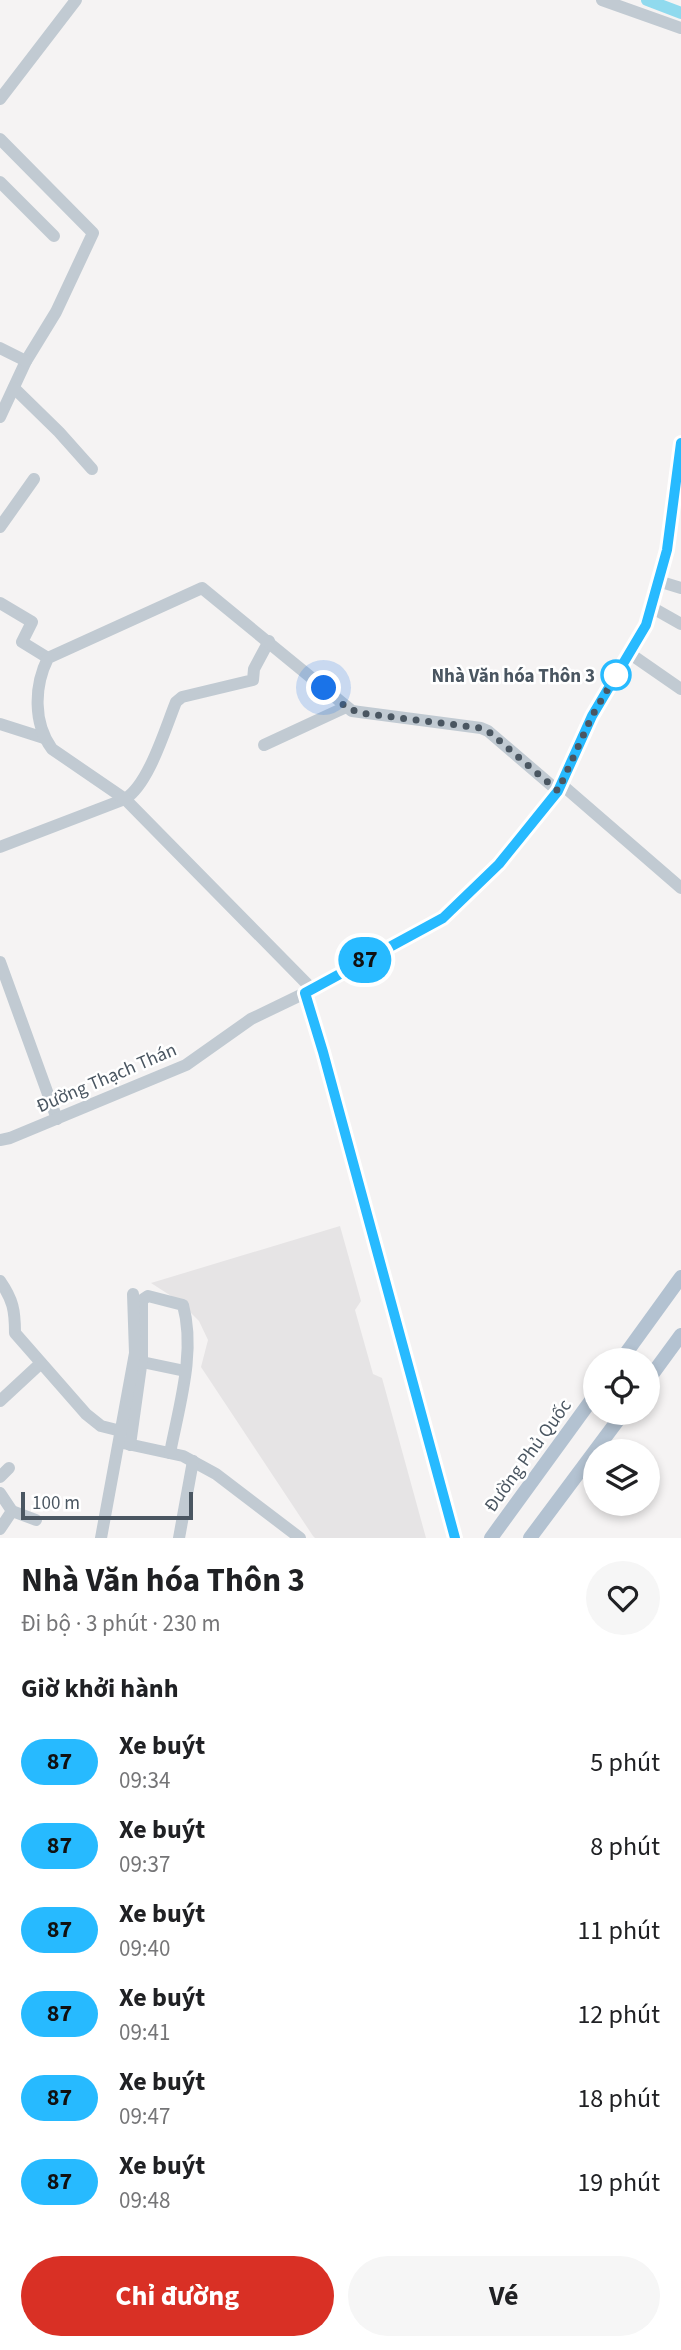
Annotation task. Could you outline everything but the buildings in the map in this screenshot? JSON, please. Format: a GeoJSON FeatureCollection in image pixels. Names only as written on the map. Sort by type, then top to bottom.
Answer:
{"type":"FeatureCollection","features":[{"type":"Feature","properties":{"kind":"main road"},"geometry":{"type":"LineString","coordinates":[[630,1348],[681,1278]]}},
{"type":"Feature","properties":{"kind":"main road"},"geometry":{"type":"LineString","coordinates":[[660,1364],[681,1335]]}},
{"type":"Feature","properties":{"kind":"main road","name":"Đường Phủ Quốc"},"geometry":{"type":"LineString","coordinates":[[491,1538],[583,1412]]}},
{"type":"Feature","properties":{"kind":"main road"},"geometry":{"type":"LineString","coordinates":[[530,1538],[614,1425]]}},
{"type":"Feature","properties":{"kind":"street"},"geometry":{"type":"LineString","coordinates":[[0,99],[76,0]]}},
{"type":"Feature","properties":{"kind":"street"},"geometry":{"type":"LineString","coordinates":[[601,0],[681,29]]}},
{"type":"Feature","properties":{"kind":"street"},"geometry":{"type":"LineString","coordinates":[[0,139],[93,233],[56,312],[26,361],[0,417]]}},
{"type":"Feature","properties":{"kind":"street"},"geometry":{"type":"LineString","coordinates":[[0,181],[54,236]]}},
{"type":"Feature","properties":{"kind":"street"},"geometry":{"type":"LineString","coordinates":[[0,348],[26,361]]}},
{"type":"Feature","properties":{"kind":"street"},"geometry":{"type":"LineString","coordinates":[[14,388],[92,469]]}},
{"type":"Feature","properties":{"kind":"street","name":"Đường Thạch Thán"},"geometry":{"type":"LineString","coordinates":[[0,1140],[186,1065],[251,1019],[443,918],[499,864],[560,788],[592,716],[646,625],[667,550],[681,443]]}},
{"type":"Feature","properties":{"kind":"street"},"geometry":{"type":"LineString","coordinates":[[0,527],[34,479]]}},
{"type":"Feature","properties":{"kind":"street"},"geometry":{"type":"LineString","coordinates":[[658,581],[681,588]]}},
{"type":"Feature","properties":{"kind":"street"},"geometry":{"type":"LineString","coordinates":[[455,1538],[308,991],[125,799],[52,749],[44,738],[38,714],[42,671],[48,658],[202,588],[346,707],[360,713],[488,731],[681,888]]}},
{"type":"Feature","properties":{"kind":"street"},"geometry":{"type":"LineString","coordinates":[[0,603],[32,622],[22,642],[48,658]]}},
{"type":"Feature","properties":{"kind":"street"},"geometry":{"type":"LineString","coordinates":[[651,607],[681,624]]}},
{"type":"Feature","properties":{"kind":"street"},"geometry":{"type":"LineString","coordinates":[[0,847],[125,799],[138,789],[176,702],[182,697],[253,680],[254,669],[269,641]]}},
{"type":"Feature","properties":{"kind":"street"},"geometry":{"type":"LineString","coordinates":[[629,653],[681,689]]}},
{"type":"Feature","properties":{"kind":"street"},"geometry":{"type":"LineString","coordinates":[[264,745],[346,707]]}},
{"type":"Feature","properties":{"kind":"street"},"geometry":{"type":"LineString","coordinates":[[0,724],[44,738]]}},
{"type":"Feature","properties":{"kind":"street"},"geometry":{"type":"LineString","coordinates":[[1,971],[57,1119]]}},
{"type":"Feature","properties":{"kind":"street"},"geometry":{"type":"LineString","coordinates":[[0,1281],[11,1296],[15,1333],[93,1420],[123,1439],[193,1461],[216,1474],[300,1538]]}},
{"type":"Feature","properties":{"kind":"street"},"geometry":{"type":"LineString","coordinates":[[123,1439],[135,1353],[133,1294]]}},
{"type":"Feature","properties":{"kind":"street"},"geometry":{"type":"LineString","coordinates":[[101,1538],[142,1362],[142,1300],[148,1296],[183,1305],[186,1317],[185,1371],[170,1453]]}},
{"type":"Feature","properties":{"kind":"street"},"geometry":{"type":"LineString","coordinates":[[142,1362],[185,1371]]}},
{"type":"Feature","properties":{"kind":"street"},"geometry":{"type":"LineString","coordinates":[[0,1401],[41,1363]]}},
{"type":"Feature","properties":{"kind":"street"},"geometry":{"type":"LineString","coordinates":[[179,1538],[193,1461]]}},
{"type":"Feature","properties":{"kind":"street"},"geometry":{"type":"LineString","coordinates":[[0,1493],[12,1511],[36,1521]]}},
{"type":"Feature","properties":{"kind":"street"},"geometry":{"type":"LineString","coordinates":[[0,1529],[12,1511]]}},
{"type":"Feature","properties":{"kind":"shaded area"},"geometry":{"type":"Polygon","coordinates":[[[340,1226],[361,1301],[355,1310],[373,1374],[382,1378],[426,1538],[315,1538],[201,1367],[208,1340],[199,1321],[179,1301],[151,1283],[340,1226]]]}},
{"type":"Feature","properties":{"kind":"waterway"},"geometry":{"type":"LineString","coordinates":[[647,0],[681,13]]}},
{"type":"Feature","properties":{"kind":"bus line","name":"87"},"geometry":{"type":"LineString","coordinates":[[455,1538],[305,993],[443,918],[499,864],[558,791],[592,716],[646,625],[667,550],[681,443]]}},
{"type":"Feature","properties":{"kind":"place","name":"Nhà Văn hóa Thôn 3"},"geometry":{"type":"Point","coordinates":[616,675]}},
{"type":"Feature","properties":{"kind":"route"},"geometry":{"type":"LineString","coordinates":[[324,688],[346,707],[360,713],[488,731],[558,791],[592,716],[616,675]]}}]}
